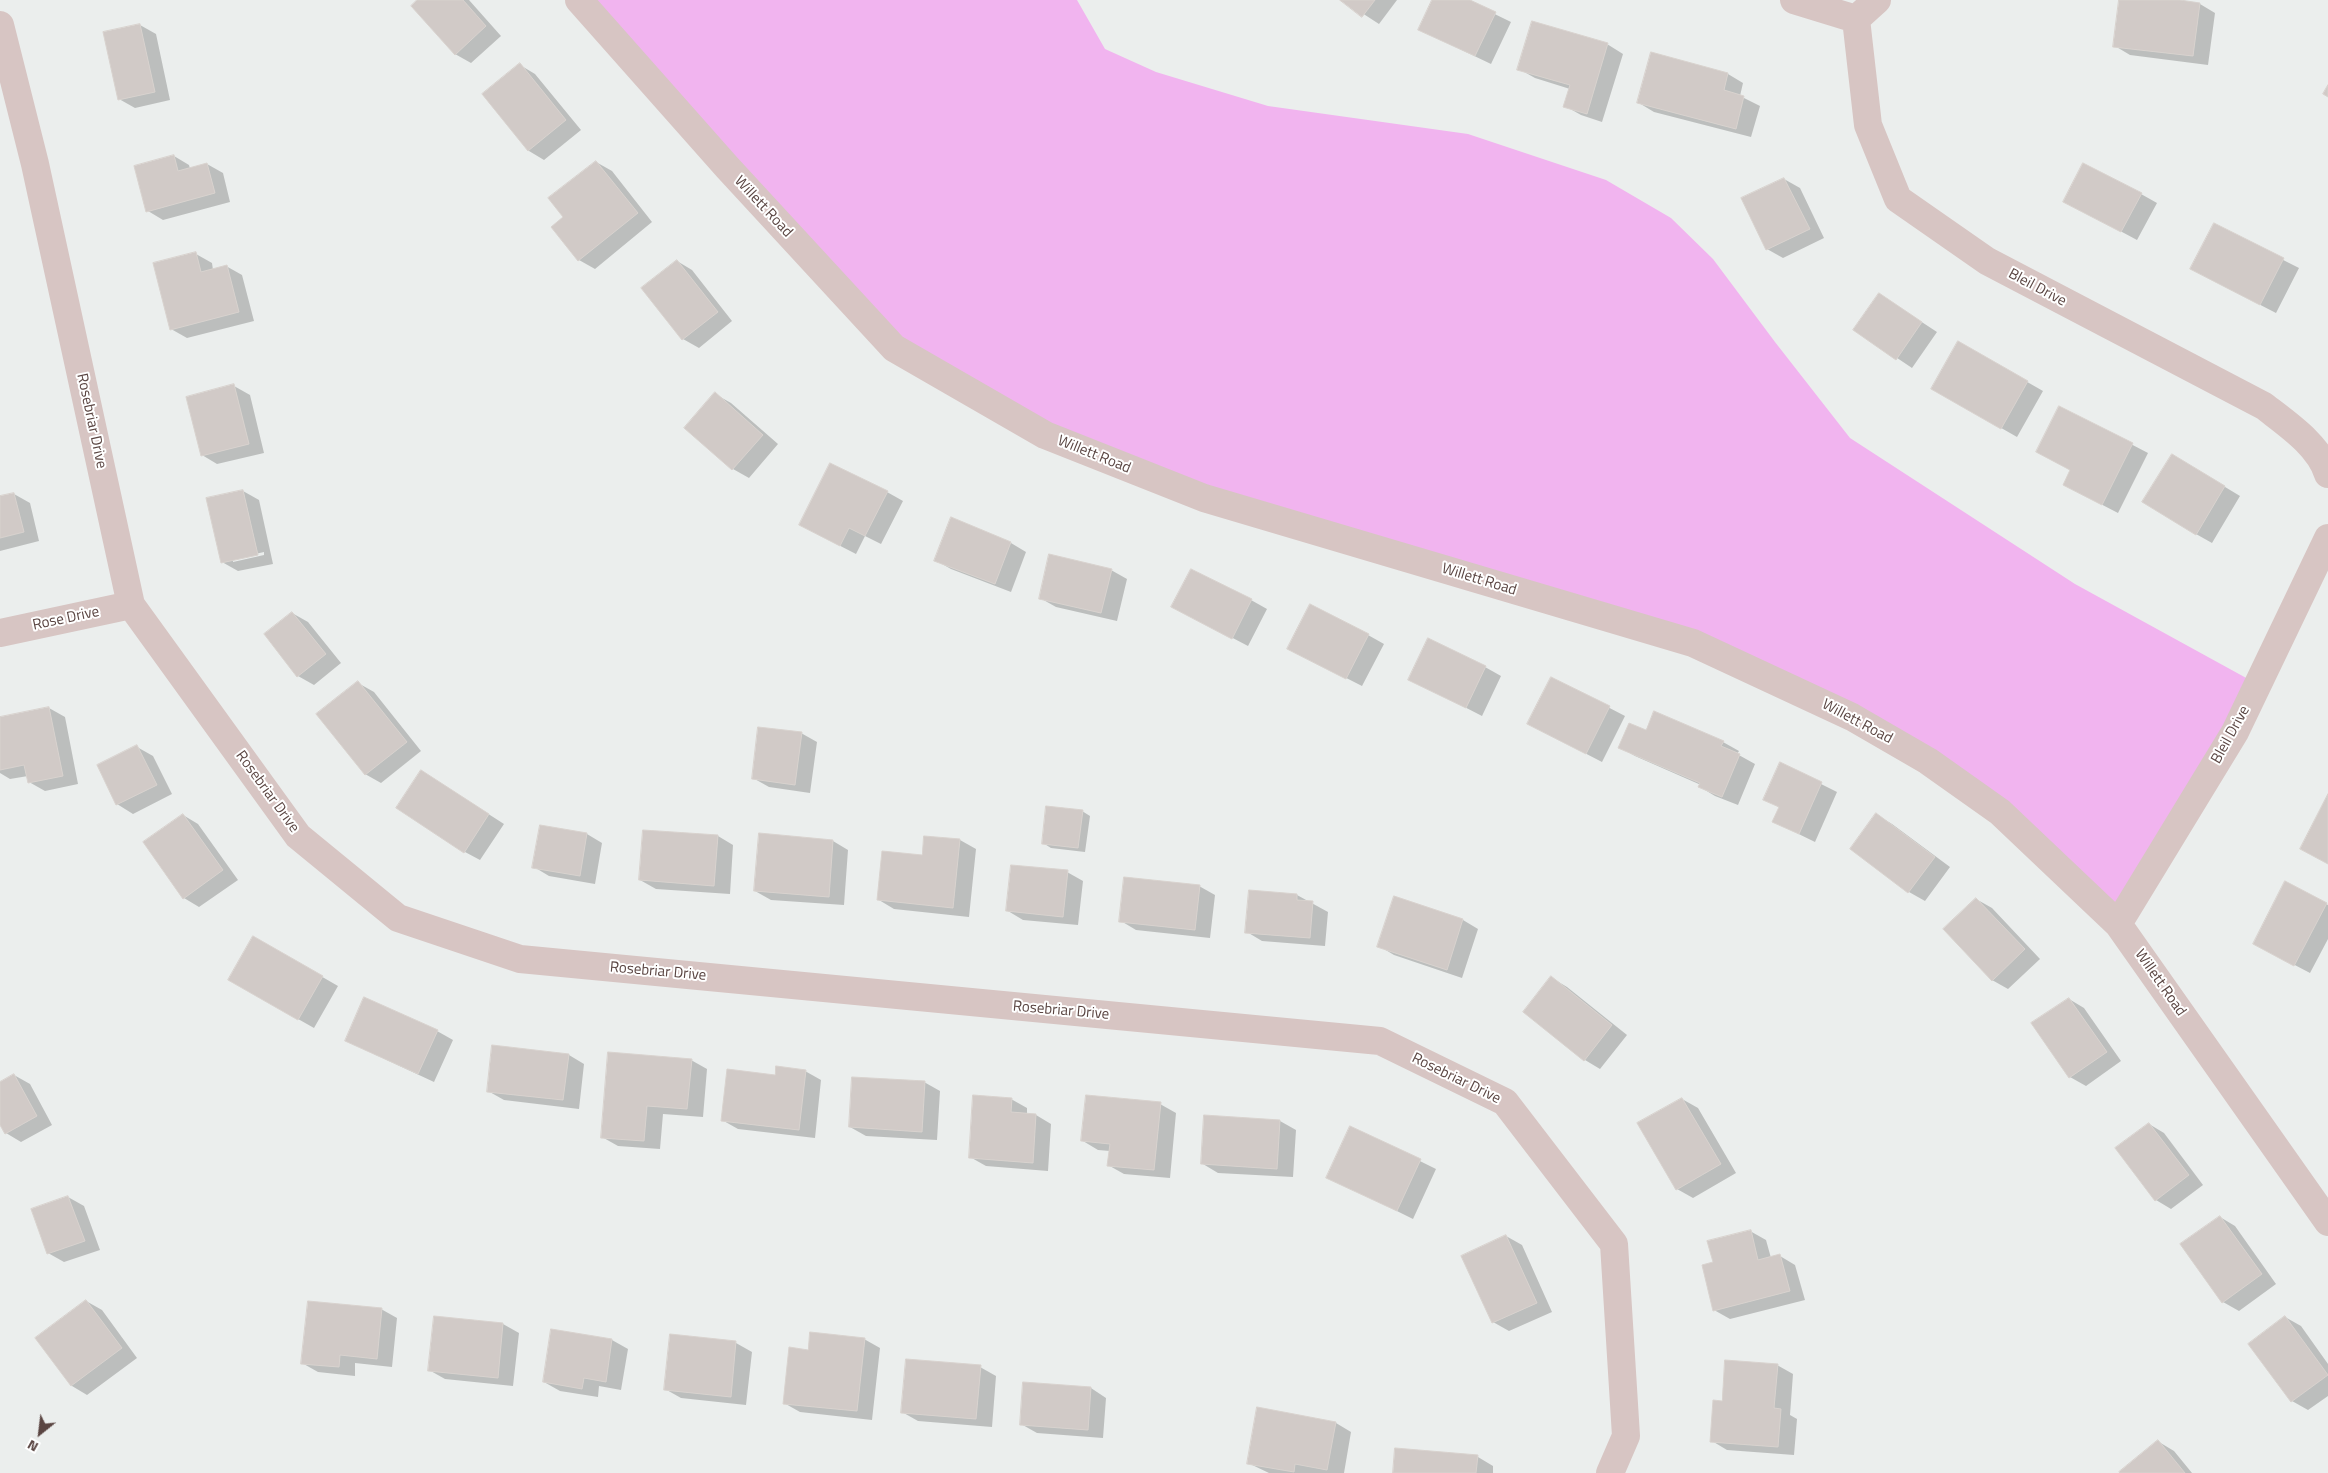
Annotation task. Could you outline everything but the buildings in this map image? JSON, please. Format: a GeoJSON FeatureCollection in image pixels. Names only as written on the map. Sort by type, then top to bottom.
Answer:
{"type":"FeatureCollection","features":[{"type":"Feature","properties":{"kind":"street","name":"Willett Road"},"geometry":{"type":"LineString","coordinates":[[579,0],[727,167],[894,348],[1045,435],[1204,498],[1693,643],[1852,717],[1928,761],[2000,812],[2118,924],[2328,1222]]}},
{"type":"Feature","properties":{"kind":"street"},"geometry":{"type":"LineString","coordinates":[[1794,0],[1856,19],[1877,0]]}},
{"type":"Feature","properties":{"kind":"street","name":"Bleil Drive"},"geometry":{"type":"LineString","coordinates":[[1856,19],[1868,125],[1898,199],[1987,261],[2264,406],[2299,434],[2325,464],[2328,474]]}},
{"type":"Feature","properties":{"kind":"street","name":"Rosebriar Drive"},"geometry":{"type":"LineString","coordinates":[[0,25],[35,164],[131,605],[298,836],[398,918],[520,959],[1380,1041],[1505,1102],[1614,1244],[1626,1436],[1610,1473]]}},
{"type":"Feature","properties":{"kind":"street","name":"Bleil Drive"},"geometry":{"type":"LineString","coordinates":[[2118,924],[2235,732],[2328,538]]}},
{"type":"Feature","properties":{"kind":"street","name":"Rose Drive"},"geometry":{"type":"LineString","coordinates":[[0,633],[131,605]]}},
{"type":"Feature","properties":{"kind":"shaded area"},"geometry":{"type":"Polygon","coordinates":[[[579,0],[1077,0],[1105,49],[1156,72],[1268,106],[1468,134],[1606,180],[1671,218],[1713,259],[1850,438],[2075,584],[2259,685],[2118,924],[2000,812],[1693,643],[1204,498],[894,348],[579,0]]]}}]}
